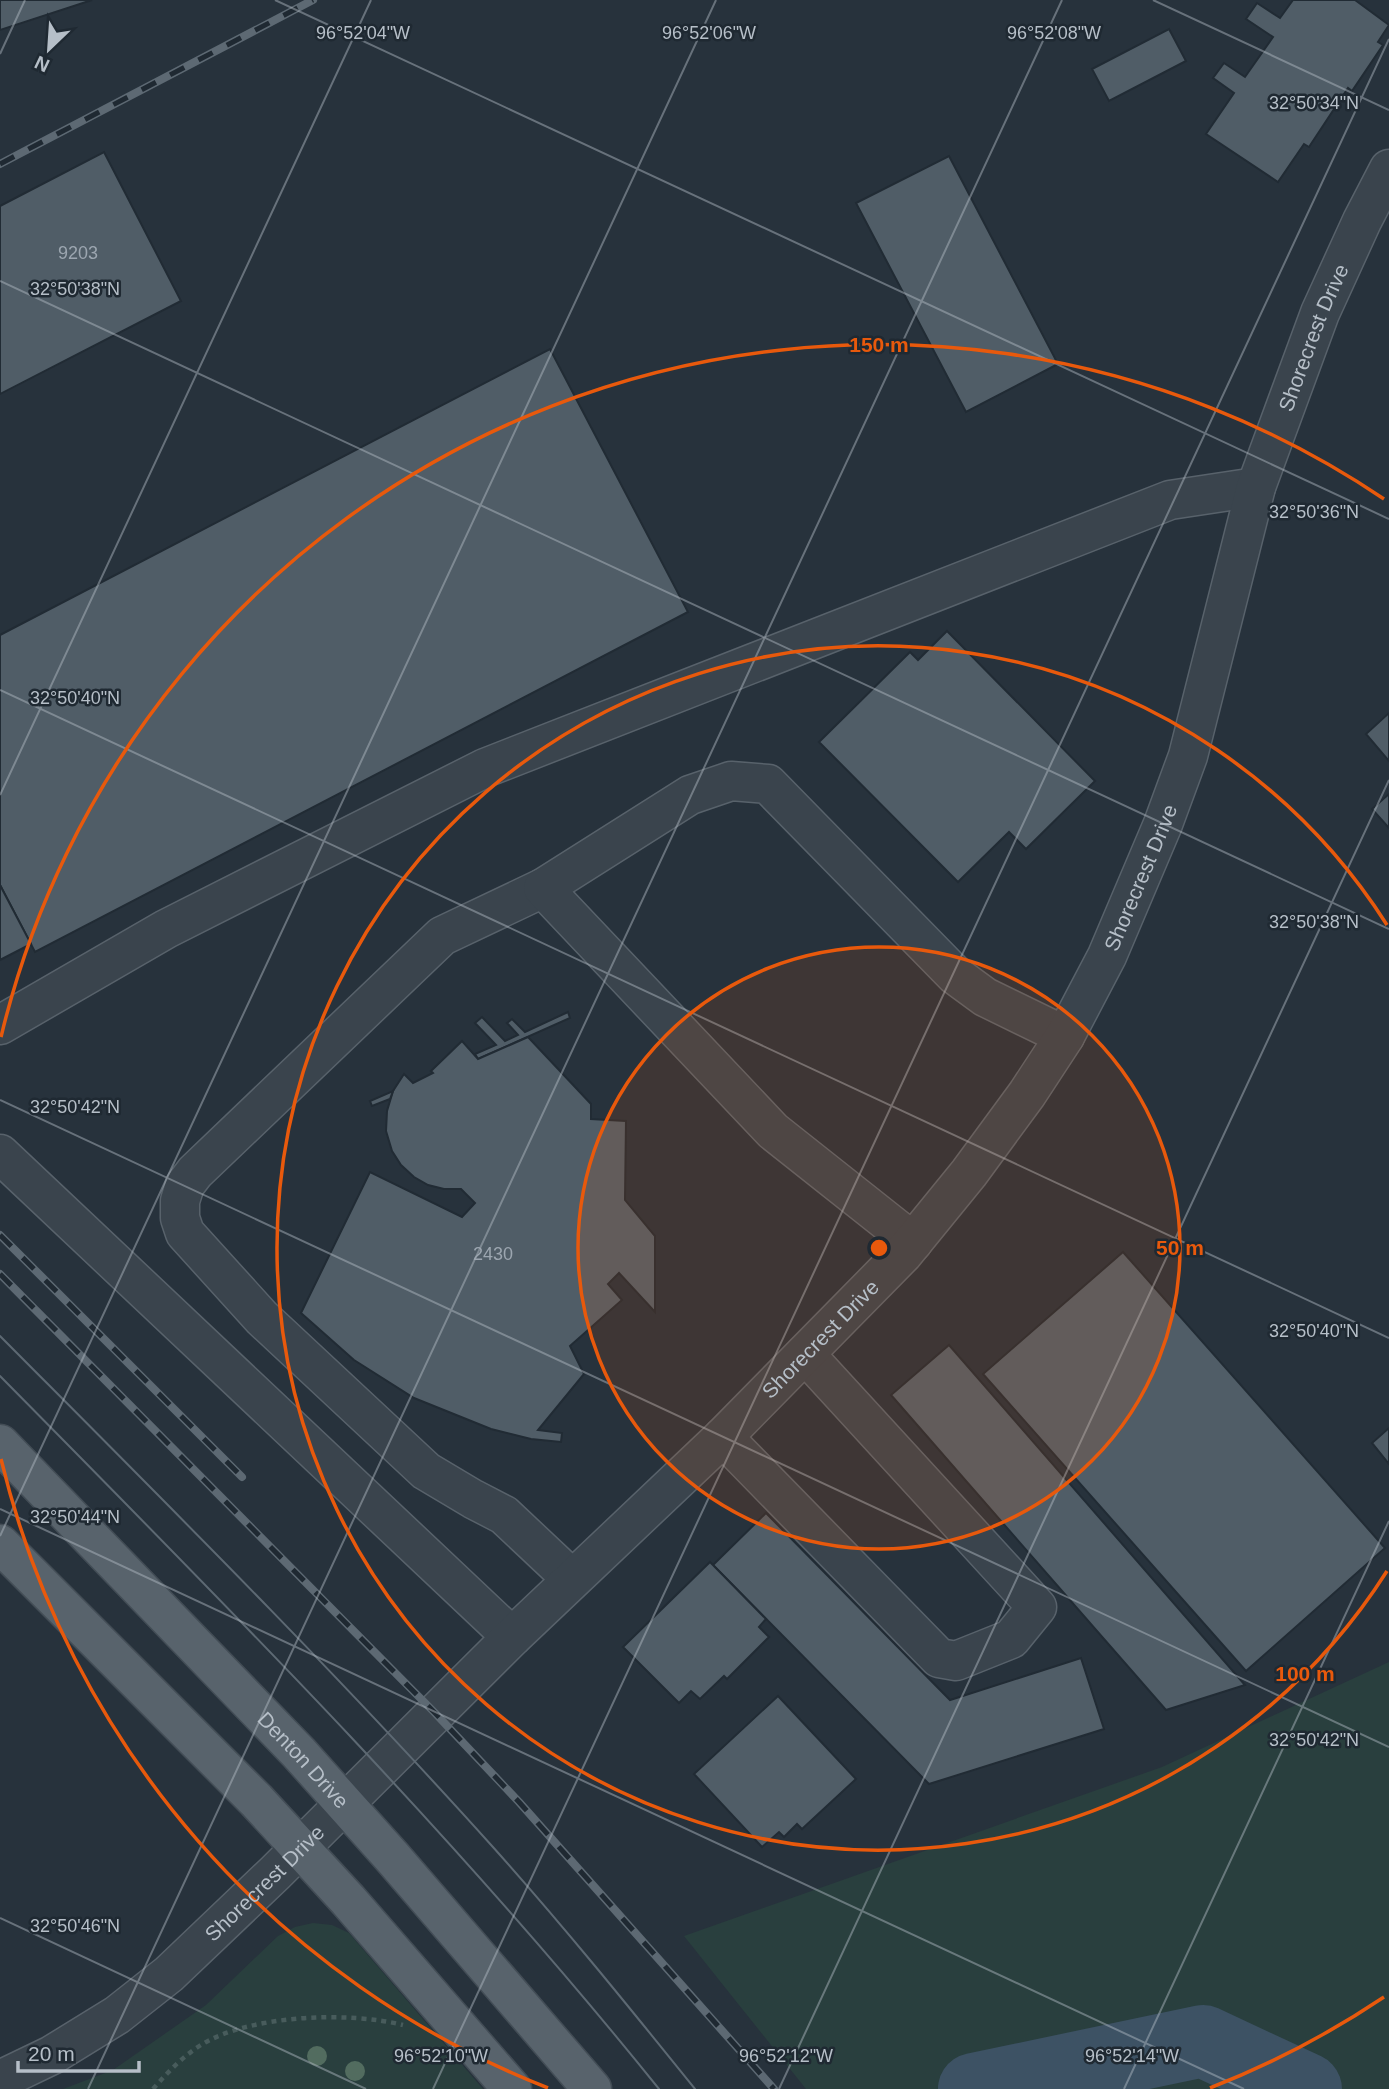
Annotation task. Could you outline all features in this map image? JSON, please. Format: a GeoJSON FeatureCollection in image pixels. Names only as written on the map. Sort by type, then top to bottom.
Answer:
{"type":"FeatureCollection","features":[{"type":"Feature","properties":{"kind":"main road","name":"Denton Drive"},"geometry":{"type":"LineString","coordinates":[[0,1444],[299,1753],[592,2089]]}},
{"type":"Feature","properties":{"kind":"main road"},"geometry":{"type":"LineString","coordinates":[[0,1544],[256,1800],[512,2089]]}},
{"type":"Feature","properties":{"kind":"street","name":"Shorecrest Drive"},"geometry":{"type":"LineString","coordinates":[[0,2080],[52,2054],[117,2015],[169,1974],[345,1805],[512,1637],[723,1437],[913,1242],[970,1173],[1027,1094],[1065,1035],[1107,956],[1133,897],[1188,756],[1256,487],[1320,313],[1389,169]]}},
{"type":"Feature","properties":{"kind":"street"},"geometry":{"type":"LineString","coordinates":[[0,1025],[166,929],[485,768],[1170,500],[1256,487]]}},
{"type":"Feature","properties":{"kind":"street"},"geometry":{"type":"LineString","coordinates":[[572,1580],[504,1515],[426,1471],[262,1318],[195,1246],[185,1233],[180,1217],[180,1201],[185,1185],[195,1172],[442,936],[543,888],[690,795],[731,781],[768,785],[956,975],[985,997],[1065,1035]]}},
{"type":"Feature","properties":{"kind":"street"},"geometry":{"type":"LineString","coordinates":[[543,888],[773,1131],[913,1242]]}},
{"type":"Feature","properties":{"kind":"street"},"geometry":{"type":"LineString","coordinates":[[0,1154],[512,1637]]}},
{"type":"Feature","properties":{"kind":"street"},"geometry":{"type":"LineString","coordinates":[[723,1437],[939,1658],[956,1661],[1011,1639],[1037,1608],[805,1354]]}},
{"type":"Feature","properties":{"kind":"path"},"geometry":{"type":"LineString","coordinates":[[153,2089],[175,2064],[202,2044],[233,2030],[298,2018],[385,2021],[408,2026]]}},
{"type":"Feature","properties":{"kind":"green space"},"geometry":{"type":"Polygon","coordinates":[[[1389,1662],[1389,2089],[806,2089],[684,1936],[1162,1767],[1389,1662]]]}},
{"type":"Feature","properties":{"kind":"green space"},"geometry":{"type":"Polygon","coordinates":[[[313,1923],[332,1925],[349,1933],[483,2089],[63,2089],[113,2070],[206,2005],[278,1936],[295,1927],[313,1923]]]}},
{"type":"Feature","properties":{"kind":"building"},"geometry":{"type":"Polygon","coordinates":[[[0,0],[92,0],[0,30],[0,0]]]}},
{"type":"Feature","properties":{"kind":"building"},"geometry":{"type":"Polygon","coordinates":[[[1293,0],[1355,0],[1389,25],[1378,42],[1383,45],[1352,91],[1348,88],[1309,147],[1304,144],[1278,182],[1206,134],[1234,93],[1213,78],[1224,63],[1245,77],[1273,37],[1246,19],[1257,3],[1280,18],[1293,0]]]}},
{"type":"Feature","properties":{"kind":"building"},"geometry":{"type":"Polygon","coordinates":[[[1169,29],[1186,61],[1109,101],[1092,69],[1169,29]]]}},
{"type":"Feature","properties":{"kind":"building"},"geometry":{"type":"Polygon","coordinates":[[[104,152],[181,301],[0,394],[0,206],[104,152]]]}},
{"type":"Feature","properties":{"kind":"building"},"geometry":{"type":"Polygon","coordinates":[[[949,156],[1058,364],[966,412],[856,203],[949,156]]]}},
{"type":"Feature","properties":{"kind":"building"},"geometry":{"type":"Polygon","coordinates":[[[550,349],[688,612],[35,952],[0,885],[0,635],[550,349]]]}},
{"type":"Feature","properties":{"kind":"building"},"geometry":{"type":"Polygon","coordinates":[[[947,631],[1095,781],[1026,849],[1009,832],[958,882],[819,742],[910,652],[918,660],[947,631]]]}},
{"type":"Feature","properties":{"kind":"building"},"geometry":{"type":"Polygon","coordinates":[[[1389,713],[1389,761],[1366,734],[1389,713]]]}},
{"type":"Feature","properties":{"kind":"building"},"geometry":{"type":"Polygon","coordinates":[[[1389,794],[1389,828],[1372,809],[1389,794]]]}},
{"type":"Feature","properties":{"kind":"building"},"geometry":{"type":"Polygon","coordinates":[[[0,885],[31,944],[0,960],[0,885]]]}},
{"type":"Feature","properties":{"kind":"building"},"geometry":{"type":"Polygon","coordinates":[[[568,1012],[570,1018],[478,1059],[475,1054],[496,1045],[475,1023],[482,1017],[505,1041],[518,1035],[507,1023],[512,1019],[525,1032],[568,1012]]]}},
{"type":"Feature","properties":{"kind":"building"},"geometry":{"type":"Polygon","coordinates":[[[528,1037],[591,1104],[591,1119],[626,1121],[625,1200],[655,1236],[655,1312],[619,1273],[608,1284],[622,1300],[570,1346],[584,1374],[538,1430],[562,1433],[561,1442],[531,1439],[491,1429],[414,1398],[354,1360],[301,1313],[370,1172],[462,1217],[475,1203],[461,1189],[428,1185],[414,1177],[401,1165],[392,1151],[386,1131],[387,1111],[393,1091],[404,1074],[413,1083],[433,1073],[431,1071],[462,1041],[478,1059],[528,1037]]]}},
{"type":"Feature","properties":{"kind":"building"},"geometry":{"type":"Polygon","coordinates":[[[393,1091],[390,1099],[372,1106],[370,1101],[393,1091]]]}},
{"type":"Feature","properties":{"kind":"building"},"geometry":{"type":"Polygon","coordinates":[[[1123,1252],[1385,1548],[1246,1671],[983,1374],[1123,1252]]]}},
{"type":"Feature","properties":{"kind":"building"},"geometry":{"type":"Polygon","coordinates":[[[949,1345],[1245,1685],[1166,1710],[891,1395],[949,1345]]]}},
{"type":"Feature","properties":{"kind":"building"},"geometry":{"type":"Polygon","coordinates":[[[1389,1428],[1389,1464],[1372,1443],[1389,1428]]]}},
{"type":"Feature","properties":{"kind":"building"},"geometry":{"type":"Polygon","coordinates":[[[766,1513],[950,1700],[1081,1658],[1104,1729],[929,1784],[713,1565],[766,1513]]]}},
{"type":"Feature","properties":{"kind":"building"},"geometry":{"type":"Polygon","coordinates":[[[710,1562],[766,1619],[759,1627],[769,1637],[727,1679],[724,1676],[700,1699],[691,1691],[679,1703],[623,1647],[710,1562]]]}},
{"type":"Feature","properties":{"kind":"building"},"geometry":{"type":"Polygon","coordinates":[[[778,1696],[856,1779],[802,1829],[797,1824],[784,1837],[779,1832],[762,1847],[694,1774],[778,1696]]]}},
{"type":"Feature","properties":{"kind":"waterway"},"geometry":{"type":"LineString","coordinates":[[974,2089],[1203,2041],[1306,2089]]}},
{"type":"Feature","properties":{"kind":"tram line"},"geometry":{"type":"LineString","coordinates":[[0,1336],[249,1588],[432,1780],[544,1905],[695,2089]]}},
{"type":"Feature","properties":{"kind":"tram line"},"geometry":{"type":"LineString","coordinates":[[0,1376],[339,1724],[502,1903],[659,2089]]}},
{"type":"Feature","properties":{"kind":"railway"},"geometry":{"type":"LineString","coordinates":[[0,164],[313,0]]}},
{"type":"Feature","properties":{"kind":"railway"},"geometry":{"type":"LineString","coordinates":[[0,1235],[242,1477]]}},
{"type":"Feature","properties":{"kind":"railway"},"geometry":{"type":"LineString","coordinates":[[0,1274],[435,1713],[519,1802],[774,2089]]}}]}
